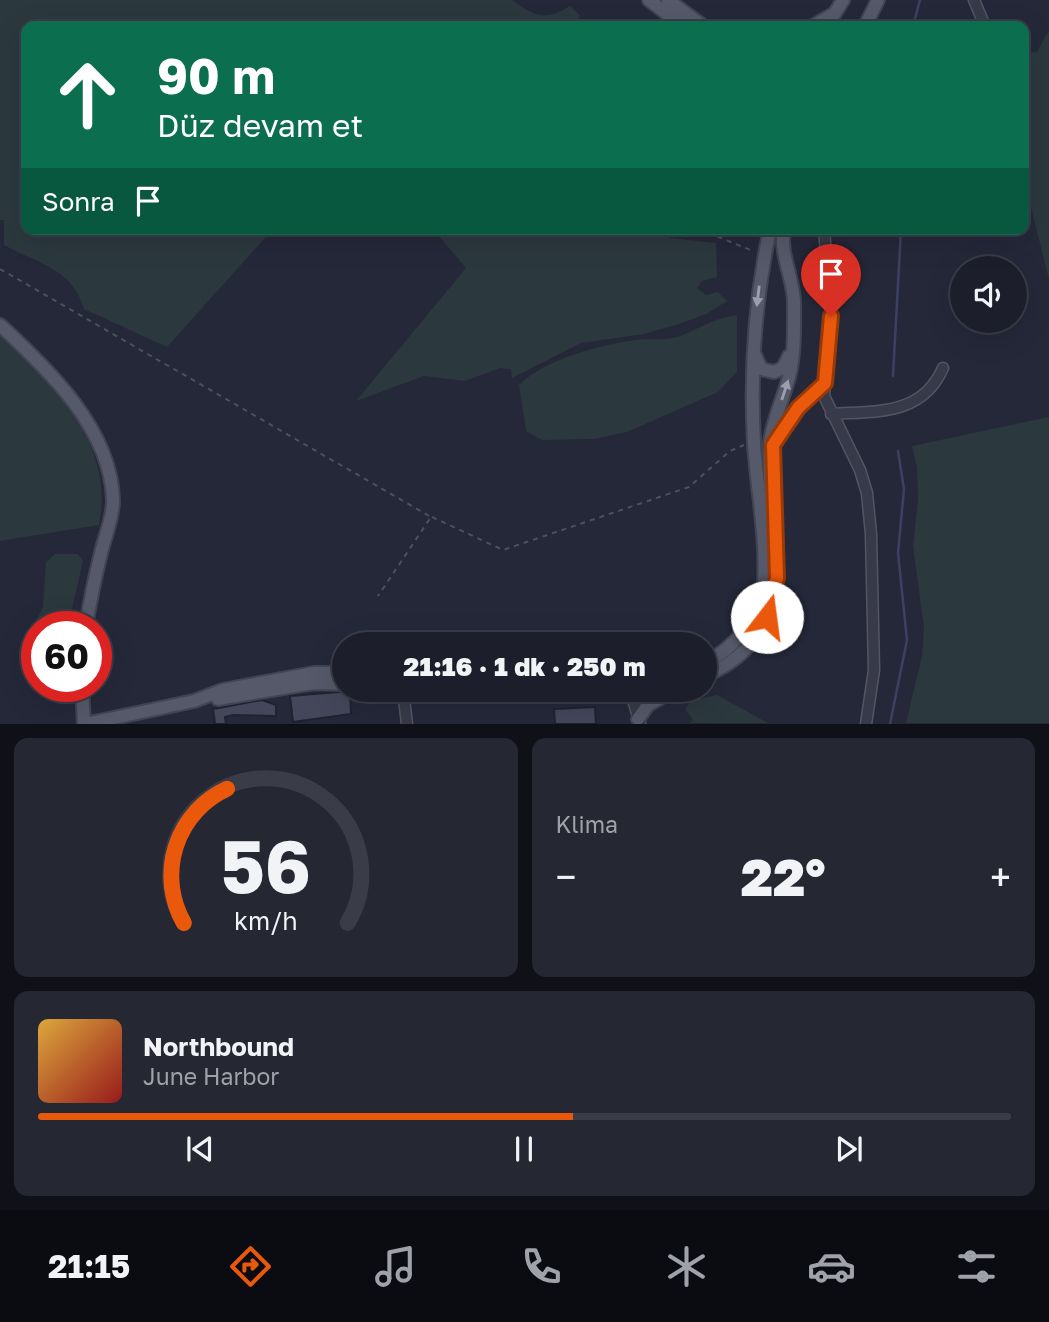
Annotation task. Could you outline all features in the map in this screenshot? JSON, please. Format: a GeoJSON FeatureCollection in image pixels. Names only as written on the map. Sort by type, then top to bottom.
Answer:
{"type":"FeatureCollection","features":[{"type":"Feature","properties":{"kind":"main road"},"geometry":{"type":"LineString","coordinates":[[649,0],[676,21]]}},
{"type":"Feature","properties":{"kind":"main road"},"geometry":{"type":"LineString","coordinates":[[668,0],[696,21]]}},
{"type":"Feature","properties":{"kind":"main road"},"geometry":{"type":"LineString","coordinates":[[830,21],[843,0]]}},
{"type":"Feature","properties":{"kind":"main road"},"geometry":{"type":"LineString","coordinates":[[868,21],[878,0]]}},
{"type":"Feature","properties":{"kind":"main road"},"geometry":{"type":"LineString","coordinates":[[821,21],[835,13]]}},
{"type":"Feature","properties":{"kind":"main road"},"geometry":{"type":"LineString","coordinates":[[717,654],[738,639],[748,626],[762,596],[764,562],[754,441],[754,351],[769,235]]}},
{"type":"Feature","properties":{"kind":"main road"},"geometry":{"type":"LineString","coordinates":[[717,668],[742,652],[756,635],[770,610],[777,578],[770,444],[789,377],[794,301],[783,248],[784,235]]}},
{"type":"Feature","properties":{"kind":"main road"},"geometry":{"type":"LineString","coordinates":[[0,325],[53,378],[101,446],[108,465],[113,502],[89,611]]}},
{"type":"Feature","properties":{"kind":"main road"},"geometry":{"type":"LineString","coordinates":[[754,351],[764,371],[779,371],[787,363],[793,327]]}},
{"type":"Feature","properties":{"kind":"main road"},"geometry":{"type":"LineString","coordinates":[[83,702],[84,723],[151,718],[223,690],[314,673],[332,673]]}},
{"type":"Feature","properties":{"kind":"main road"},"geometry":{"type":"LineString","coordinates":[[194,701],[313,683],[332,684]]}},
{"type":"Feature","properties":{"kind":"main road"},"geometry":{"type":"LineString","coordinates":[[639,721],[648,705],[653,702]]}},
{"type":"Feature","properties":{"kind":"street"},"geometry":{"type":"LineString","coordinates":[[974,0],[983,21]]}},
{"type":"Feature","properties":{"kind":"street"},"geometry":{"type":"LineString","coordinates":[[824,235],[831,316],[824,396],[860,470],[867,493],[871,534],[874,670],[866,723]]}},
{"type":"Feature","properties":{"kind":"street"},"geometry":{"type":"LineString","coordinates":[[831,414],[902,406],[922,400],[935,386],[943,368]]}},
{"type":"Feature","properties":{"kind":"street"},"geometry":{"type":"LineString","coordinates":[[773,505],[773,445],[798,408],[825,383]]}},
{"type":"Feature","properties":{"kind":"street"},"geometry":{"type":"LineString","coordinates":[[404,702],[407,723]]}},
{"type":"Feature","properties":{"kind":"street"},"geometry":{"type":"LineString","coordinates":[[633,702],[639,721]]}},
{"type":"Feature","properties":{"kind":"path"},"geometry":{"type":"LineString","coordinates":[[713,235],[764,256]]}},
{"type":"Feature","properties":{"kind":"path"},"geometry":{"type":"LineString","coordinates":[[0,269],[431,517],[503,550],[689,486],[730,451],[754,441]]}},
{"type":"Feature","properties":{"kind":"path"},"geometry":{"type":"LineString","coordinates":[[378,596],[431,517]]}},
{"type":"Feature","properties":{"kind":"shaded area"},"geometry":{"type":"Polygon","coordinates":[[[0,0],[512,0],[540,15],[553,14],[570,6],[580,15],[578,21],[21,21],[21,235],[268,235],[167,347],[84,309],[79,295],[62,276],[4,245],[4,220],[0,220],[0,0]]]}},
{"type":"Feature","properties":{"kind":"shaded area"},"geometry":{"type":"Polygon","coordinates":[[[1049,30],[1049,279],[1029,199],[1029,53],[1037,52],[1049,30]]]}},
{"type":"Feature","properties":{"kind":"shaded area"},"geometry":{"type":"Polygon","coordinates":[[[438,235],[666,235],[670,238],[716,243],[717,277],[702,281],[697,288],[706,295],[718,292],[727,301],[706,314],[644,334],[581,343],[512,378],[511,369],[500,368],[465,381],[424,376],[356,401],[466,268],[438,235]]]}},
{"type":"Feature","properties":{"kind":"shaded area"},"geometry":{"type":"Polygon","coordinates":[[[737,315],[737,372],[718,392],[627,432],[593,439],[542,440],[526,431],[519,385],[543,368],[604,346],[634,340],[677,337],[719,319],[737,315]]]}},
{"type":"Feature","properties":{"kind":"shaded area"},"geometry":{"type":"Polygon","coordinates":[[[0,333],[59,396],[89,442],[98,468],[102,495],[99,525],[0,541],[0,333]]]}},
{"type":"Feature","properties":{"kind":"shaded area"},"geometry":{"type":"Polygon","coordinates":[[[1049,417],[1049,723],[906,723],[922,656],[924,628],[913,546],[918,500],[917,467],[912,446],[1049,417]]]}},
{"type":"Feature","properties":{"kind":"shaded area"},"geometry":{"type":"Polygon","coordinates":[[[55,554],[78,554],[83,561],[71,611],[41,611],[46,562],[55,554]]]}},
{"type":"Feature","properties":{"kind":"shaded area"},"geometry":{"type":"Polygon","coordinates":[[[717,695],[768,723],[690,723],[693,720],[685,709],[690,702],[717,702],[717,695]]]}},
{"type":"Feature","properties":{"kind":"building"},"geometry":{"type":"Polygon","coordinates":[[[332,692],[332,702],[350,702],[351,714],[293,722],[290,696],[332,692]]]}},
{"type":"Feature","properties":{"kind":"building"},"geometry":{"type":"Polygon","coordinates":[[[262,700],[276,705],[276,716],[233,715],[225,717],[226,724],[215,724],[213,709],[262,700]]]}},
{"type":"Feature","properties":{"kind":"building"},"geometry":{"type":"Polygon","coordinates":[[[595,707],[596,724],[555,724],[554,709],[595,707]]]}},
{"type":"Feature","properties":{"kind":"waterway"},"geometry":{"type":"LineString","coordinates":[[914,21],[920,0]]}},
{"type":"Feature","properties":{"kind":"waterway"},"geometry":{"type":"LineString","coordinates":[[893,376],[901,235]]}},
{"type":"Feature","properties":{"kind":"waterway"},"geometry":{"type":"LineString","coordinates":[[890,724],[907,640],[898,553],[904,489],[898,451]]}},
{"type":"Feature","properties":{"kind":"route"},"geometry":{"type":"LineString","coordinates":[[767,617],[773,603],[777,578],[773,445],[798,408],[825,383],[831,316]]}}]}
